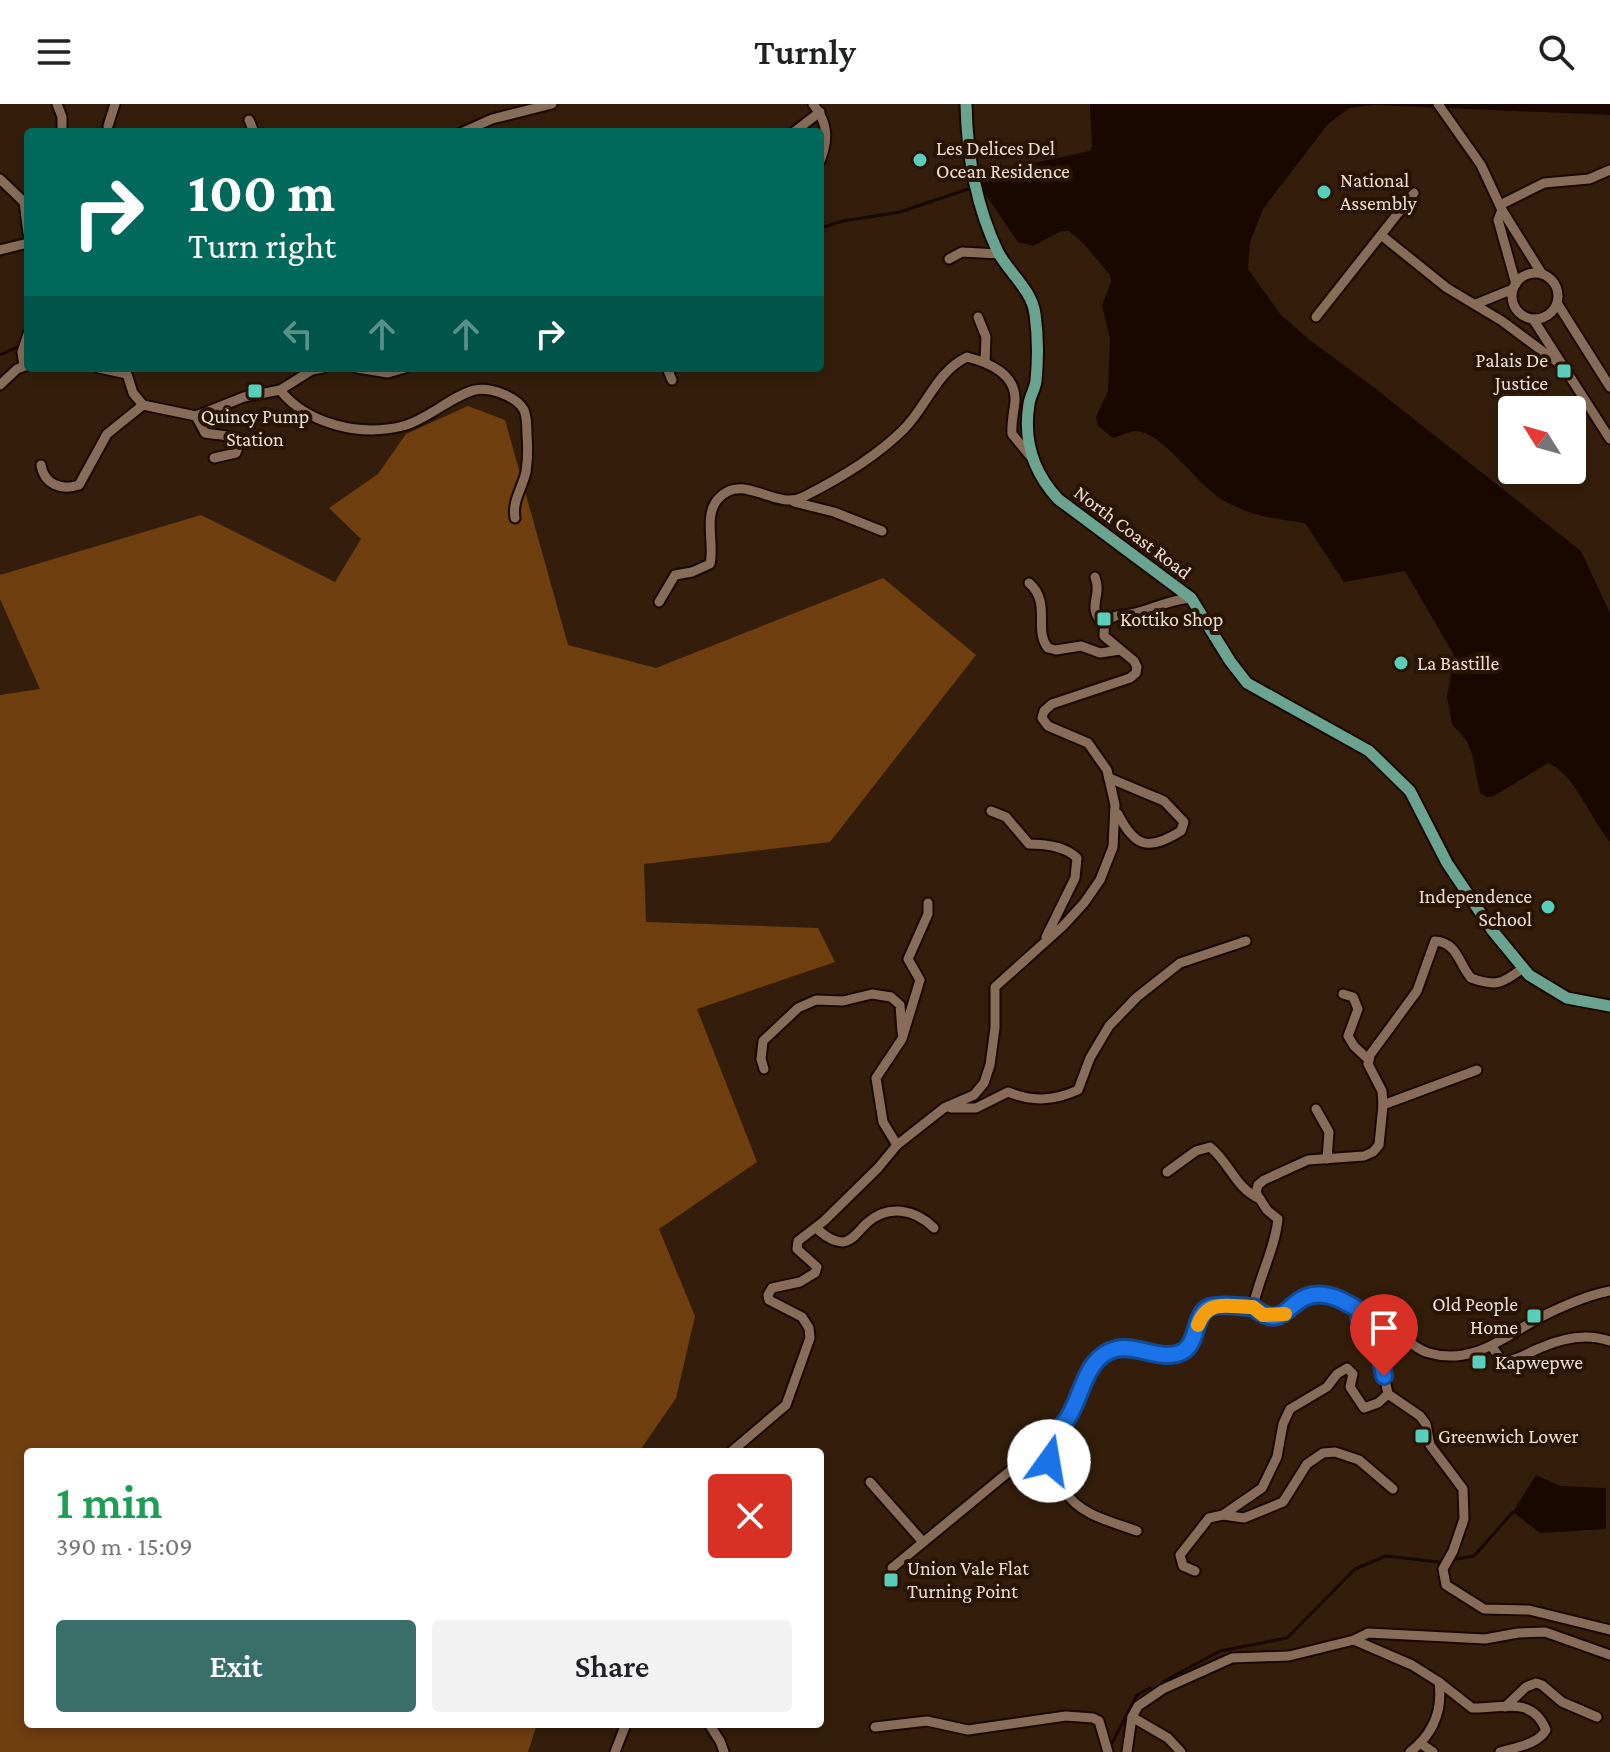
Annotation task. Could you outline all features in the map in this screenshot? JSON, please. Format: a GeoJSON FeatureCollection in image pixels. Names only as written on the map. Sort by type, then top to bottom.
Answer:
{"type":"FeatureCollection","features":[{"type":"Feature","properties":{"kind":"main road","name":"North Coast Road"},"geometry":{"type":"LineString","coordinates":[[966,104],[975,186],[999,254],[1030,298],[1036,317],[1036,382],[1029,402],[1027,426],[1030,456],[1049,489],[1058,499],[1191,598],[1247,683],[1369,751],[1410,791],[1447,863],[1492,930],[1529,975],[1567,998],[1610,1006]]}},
{"type":"Feature","properties":{"kind":"street"},"geometry":{"type":"LineString","coordinates":[[57,104],[62,128]]}},
{"type":"Feature","properties":{"kind":"street"},"geometry":{"type":"LineString","coordinates":[[108,126],[115,104]]}},
{"type":"Feature","properties":{"kind":"street"},"geometry":{"type":"LineString","coordinates":[[472,128],[492,119],[552,104]]}},
{"type":"Feature","properties":{"kind":"street"},"geometry":{"type":"LineString","coordinates":[[1438,104],[1491,184],[1501,208],[1542,274],[1556,286],[1557,303],[1610,387]]}},
{"type":"Feature","properties":{"kind":"street"},"geometry":{"type":"LineString","coordinates":[[798,128],[816,108],[826,128],[824,151]]}},
{"type":"Feature","properties":{"kind":"street"},"geometry":{"type":"LineString","coordinates":[[249,120],[252,128]]}},
{"type":"Feature","properties":{"kind":"street"},"geometry":{"type":"LineString","coordinates":[[1557,303],[1550,314],[1533,319],[1522,316],[1514,307],[1514,286],[1498,220],[1501,208],[1544,183],[1589,179],[1610,170]]}},
{"type":"Feature","properties":{"kind":"street"},"geometry":{"type":"LineString","coordinates":[[0,179],[24,198]]}},
{"type":"Feature","properties":{"kind":"street"},"geometry":{"type":"LineString","coordinates":[[1316,317],[1414,193]]}},
{"type":"Feature","properties":{"kind":"street"},"geometry":{"type":"LineString","coordinates":[[1381,235],[1447,288],[1476,304],[1565,368]]}},
{"type":"Feature","properties":{"kind":"street"},"geometry":{"type":"LineString","coordinates":[[0,250],[24,244]]}},
{"type":"Feature","properties":{"kind":"street"},"geometry":{"type":"LineString","coordinates":[[949,259],[962,252],[999,254]]}},
{"type":"Feature","properties":{"kind":"street"},"geometry":{"type":"LineString","coordinates":[[1476,304],[1514,286],[1525,275],[1542,274]]}},
{"type":"Feature","properties":{"kind":"street"},"geometry":{"type":"LineString","coordinates":[[978,317],[986,337],[985,362]]}},
{"type":"Feature","properties":{"kind":"street"},"geometry":{"type":"LineString","coordinates":[[1533,319],[1610,439]]}},
{"type":"Feature","properties":{"kind":"street"},"geometry":{"type":"LineString","coordinates":[[794,502],[843,477],[902,431],[923,407],[937,381],[958,361],[967,357],[985,362],[1010,380],[1015,389],[1012,434],[1030,456]]}},
{"type":"Feature","properties":{"kind":"street"},"geometry":{"type":"LineString","coordinates":[[0,385],[6,376],[24,367]]}},
{"type":"Feature","properties":{"kind":"street"},"geometry":{"type":"LineString","coordinates":[[118,372],[127,374],[133,393],[143,405],[196,416],[244,397],[280,390],[309,372]]}},
{"type":"Feature","properties":{"kind":"street"},"geometry":{"type":"LineString","coordinates":[[669,372],[672,380]]}},
{"type":"Feature","properties":{"kind":"street"},"geometry":{"type":"LineString","coordinates":[[280,390],[292,405],[308,416],[366,429],[404,426],[474,390],[504,394],[523,409],[529,453],[513,505],[515,518]]}},
{"type":"Feature","properties":{"kind":"street"},"geometry":{"type":"LineString","coordinates":[[41,465],[43,476],[51,483],[68,488],[79,485],[107,434],[143,405]]}},
{"type":"Feature","properties":{"kind":"street"},"geometry":{"type":"LineString","coordinates":[[196,416],[205,433],[226,434],[239,445],[236,453],[214,458]]}},
{"type":"Feature","properties":{"kind":"street"},"geometry":{"type":"LineString","coordinates":[[659,602],[675,575],[710,564],[713,551],[710,522],[716,501],[729,490],[748,488],[834,512],[882,531]]}},
{"type":"Feature","properties":{"kind":"street"},"geometry":{"type":"LineString","coordinates":[[736,1448],[786,1405],[810,1338],[809,1328],[802,1317],[769,1300],[768,1295],[772,1288],[800,1282],[815,1273],[817,1267],[797,1249],[798,1241],[816,1228],[878,1168],[897,1145],[944,1108],[974,1095],[984,1083],[990,1065],[995,987],[1063,926],[1100,880],[1113,847],[1115,809],[1107,770],[1088,743],[1048,726],[1042,718],[1044,711],[1052,704],[1130,678],[1136,673],[1134,661],[1104,636],[1104,625],[1094,610],[1098,588],[1095,577]]}},
{"type":"Feature","properties":{"kind":"street"},"geometry":{"type":"LineString","coordinates":[[1029,583],[1040,599],[1043,621],[1041,640],[1048,648],[1056,650],[1081,646],[1100,653],[1120,650]]}},
{"type":"Feature","properties":{"kind":"street"},"geometry":{"type":"LineString","coordinates":[[1104,625],[1116,615],[1131,615],[1171,600],[1191,598]]}},
{"type":"Feature","properties":{"kind":"street"},"geometry":{"type":"LineString","coordinates":[[1109,778],[1164,801],[1184,822],[1181,831],[1150,845],[1139,842],[1127,833],[1115,809]]}},
{"type":"Feature","properties":{"kind":"street"},"geometry":{"type":"LineString","coordinates":[[991,811],[1006,817],[1029,844],[1061,848],[1077,858],[1075,878],[1042,943]]}},
{"type":"Feature","properties":{"kind":"street"},"geometry":{"type":"LineString","coordinates":[[897,1145],[883,1122],[876,1078],[902,1039],[920,980],[908,959],[928,914],[928,903]]}},
{"type":"Feature","properties":{"kind":"street"},"geometry":{"type":"LineString","coordinates":[[944,1108],[976,1108],[1008,1092],[1029,1101],[1078,1090],[1090,1058],[1109,1026],[1137,997],[1180,963],[1246,941]]}},
{"type":"Feature","properties":{"kind":"street"},"geometry":{"type":"LineString","coordinates":[[1253,1307],[1259,1280],[1276,1236],[1278,1219],[1267,1210],[1256,1193],[1258,1185],[1308,1160],[1364,1156],[1379,1145],[1382,1091],[1368,1064],[1369,1060],[1417,991],[1435,941],[1453,948],[1471,978],[1491,985],[1508,980],[1523,968]]}},
{"type":"Feature","properties":{"kind":"street"},"geometry":{"type":"LineString","coordinates":[[764,1069],[760,1052],[763,1041],[798,1008],[816,1000],[843,1001],[872,994],[891,997],[900,1005],[902,1039]]}},
{"type":"Feature","properties":{"kind":"street"},"geometry":{"type":"LineString","coordinates":[[1343,994],[1353,997],[1358,1009],[1348,1036],[1369,1060]]}},
{"type":"Feature","properties":{"kind":"street"},"geometry":{"type":"LineString","coordinates":[[1383,1105],[1477,1070]]}},
{"type":"Feature","properties":{"kind":"street"},"geometry":{"type":"LineString","coordinates":[[1316,1109],[1329,1132],[1327,1159]]}},
{"type":"Feature","properties":{"kind":"street"},"geometry":{"type":"LineString","coordinates":[[1167,1172],[1196,1151],[1210,1147],[1220,1155],[1246,1193],[1260,1199]]}},
{"type":"Feature","properties":{"kind":"street"},"geometry":{"type":"LineString","coordinates":[[816,1228],[832,1240],[843,1242],[851,1239],[876,1216],[906,1210],[924,1218],[934,1228]]}},
{"type":"Feature","properties":{"kind":"street"},"geometry":{"type":"LineString","coordinates":[[892,1568],[1039,1447],[1068,1418],[1093,1364],[1102,1354],[1124,1347],[1173,1355],[1185,1351],[1192,1343],[1202,1313],[1209,1307],[1253,1307],[1263,1315],[1283,1315],[1313,1295],[1341,1299],[1388,1323],[1426,1353],[1453,1357],[1492,1347],[1543,1316],[1610,1291]]}},
{"type":"Feature","properties":{"kind":"street"},"geometry":{"type":"LineString","coordinates":[[1361,1311],[1359,1318],[1373,1336],[1380,1355],[1388,1394],[1420,1416],[1426,1424],[1430,1445],[1463,1489],[1464,1519],[1443,1569],[1446,1585],[1484,1609],[1529,1610],[1610,1630]]}},
{"type":"Feature","properties":{"kind":"street"},"geometry":{"type":"LineString","coordinates":[[1492,1347],[1503,1362],[1513,1361],[1542,1346],[1588,1335],[1610,1341]]}},
{"type":"Feature","properties":{"kind":"street"},"geometry":{"type":"LineString","coordinates":[[1223,1515],[1262,1488],[1277,1457],[1283,1424],[1290,1409],[1327,1387],[1337,1374],[1347,1368],[1353,1374],[1350,1387],[1364,1408],[1378,1403],[1388,1394]]}},
{"type":"Feature","properties":{"kind":"street"},"geometry":{"type":"LineString","coordinates":[[1039,1447],[1058,1475],[1066,1494],[1088,1512],[1137,1531]]}},
{"type":"Feature","properties":{"kind":"street"},"geometry":{"type":"LineString","coordinates":[[1195,1571],[1183,1566],[1180,1555],[1209,1518],[1223,1515],[1244,1518],[1283,1502],[1307,1464],[1323,1453],[1335,1452],[1359,1460],[1393,1489]]}},
{"type":"Feature","properties":{"kind":"street"},"geometry":{"type":"LineString","coordinates":[[870,1482],[923,1542]]}},
{"type":"Feature","properties":{"kind":"street"},"geometry":{"type":"LineString","coordinates":[[1127,1752],[1132,1717],[1138,1706],[1149,1697],[1232,1658],[1289,1656],[1354,1640],[1368,1633],[1485,1639],[1531,1631],[1545,1632],[1610,1655]]}},
{"type":"Feature","properties":{"kind":"street"},"geometry":{"type":"LineString","coordinates":[[1354,1640],[1412,1665],[1472,1708],[1519,1706],[1531,1709],[1542,1720],[1546,1730],[1543,1735],[1515,1750],[1500,1752]]}},
{"type":"Feature","properties":{"kind":"street"},"geometry":{"type":"LineString","coordinates":[[1410,1752],[1435,1724],[1441,1698],[1439,1682]]}},
{"type":"Feature","properties":{"kind":"street"},"geometry":{"type":"LineString","coordinates":[[1505,1707],[1526,1687],[1536,1683],[1562,1702],[1597,1717]]}},
{"type":"Feature","properties":{"kind":"street"},"geometry":{"type":"LineString","coordinates":[[875,1727],[927,1721],[968,1730],[1080,1716],[1099,1721],[1108,1752]]}},
{"type":"Feature","properties":{"kind":"street"},"geometry":{"type":"LineString","coordinates":[[1132,1717],[1168,1738],[1181,1752]]}},
{"type":"Feature","properties":{"kind":"street"},"geometry":{"type":"LineString","coordinates":[[615,1752],[624,1728]]}},
{"type":"Feature","properties":{"kind":"street"},"geometry":{"type":"LineString","coordinates":[[712,1728],[724,1752]]}},
{"type":"Feature","properties":{"kind":"street"},"geometry":{"type":"LineString","coordinates":[[1420,1743],[1433,1752]]}},
{"type":"Feature","properties":{"kind":"shaded area"},"geometry":{"type":"Polygon","coordinates":[[[1090,104],[1610,104],[1610,115],[1374,105],[1349,108],[1328,124],[1263,209],[1250,242],[1248,269],[1281,315],[1311,341],[1581,551],[1610,613],[1610,842],[1574,787],[1557,768],[1548,763],[1494,796],[1487,797],[1480,793],[1472,754],[1466,740],[1452,724],[1447,697],[1454,655],[1405,571],[1344,582],[1305,523],[1271,518],[1239,508],[1209,490],[1168,449],[1147,434],[1134,431],[1113,438],[1098,426],[1096,417],[1108,391],[1110,339],[1102,305],[1111,282],[1110,275],[1069,231],[1061,231],[1033,246],[1018,242],[979,185],[980,179],[987,173],[1090,151],[1090,104]]]}},
{"type":"Feature","properties":{"kind":"shaded area"},"geometry":{"type":"Polygon","coordinates":[[[468,406],[505,420],[568,645],[656,668],[883,578],[976,655],[830,842],[644,864],[646,922],[818,928],[835,962],[697,1009],[757,1162],[659,1229],[695,1316],[676,1398],[642,1448],[24,1448],[24,1728],[536,1728],[528,1752],[0,1752],[0,695],[40,689],[0,599],[0,575],[201,515],[335,582],[361,539],[329,508],[378,474],[406,434],[468,406]]]}},
{"type":"Feature","properties":{"kind":"shaded area"},"geometry":{"type":"Polygon","coordinates":[[[1536,1475],[1560,1486],[1606,1488],[1606,1529],[1540,1533],[1513,1512],[1536,1475]]]}},
{"type":"Feature","properties":{"kind":"waterway"},"geometry":{"type":"LineString","coordinates":[[824,227],[900,212],[974,187]]}},
{"type":"Feature","properties":{"kind":"waterway"},"geometry":{"type":"LineString","coordinates":[[0,355],[22,345]]}},
{"type":"Feature","properties":{"kind":"waterway"},"geometry":{"type":"LineString","coordinates":[[1456,1559],[1474,1556],[1513,1512]]}},
{"type":"Feature","properties":{"kind":"waterway"},"geometry":{"type":"LineString","coordinates":[[1164,1681],[1220,1651],[1287,1638],[1355,1569],[1386,1556],[1439,1562]]}},
{"type":"Feature","properties":{"kind":"waterway"},"geometry":{"type":"LineString","coordinates":[[1112,1743],[1137,1695],[1150,1688]]}},
{"type":"Feature","properties":{"kind":"slow traffic"},"geometry":{"type":"LineString","coordinates":[[1198,1325],[1202,1313],[1209,1307],[1253,1307],[1263,1315],[1285,1314]]}},
{"type":"Feature","properties":{"kind":"place","name":"Les Delices Del Ocean Residence"},"geometry":{"type":"Point","coordinates":[920,160]}},
{"type":"Feature","properties":{"kind":"place","name":"National Assembly"},"geometry":{"type":"Point","coordinates":[1324,192]}},
{"type":"Feature","properties":{"kind":"place","name":"Palais De Justice"},"geometry":{"type":"Point","coordinates":[1564,371]}},
{"type":"Feature","properties":{"kind":"place","name":"Quincy Pump Station"},"geometry":{"type":"Point","coordinates":[255,391]}},
{"type":"Feature","properties":{"kind":"place","name":"Kottiko Shop"},"geometry":{"type":"Point","coordinates":[1104,619]}},
{"type":"Feature","properties":{"kind":"place","name":"La Bastille"},"geometry":{"type":"Point","coordinates":[1401,663]}},
{"type":"Feature","properties":{"kind":"place","name":"Independence School"},"geometry":{"type":"Point","coordinates":[1548,907]}},
{"type":"Feature","properties":{"kind":"place","name":"Old People Home"},"geometry":{"type":"Point","coordinates":[1534,1316]}},
{"type":"Feature","properties":{"kind":"place","name":"Kapwepwe"},"geometry":{"type":"Point","coordinates":[1479,1362]}},
{"type":"Feature","properties":{"kind":"place","name":"Greenwich Lower"},"geometry":{"type":"Point","coordinates":[1422,1436]}},
{"type":"Feature","properties":{"kind":"place","name":"Union Vale Flat Turning Point"},"geometry":{"type":"Point","coordinates":[891,1580]}},
{"type":"Feature","properties":{"kind":"route"},"geometry":{"type":"LineString","coordinates":[[1049,1461],[1039,1447],[1068,1418],[1093,1364],[1102,1354],[1124,1347],[1173,1355],[1185,1351],[1192,1343],[1202,1313],[1209,1307],[1253,1307],[1263,1315],[1275,1316],[1283,1315],[1313,1295],[1341,1299],[1361,1311],[1359,1318],[1373,1336],[1384,1376]]}}]}
